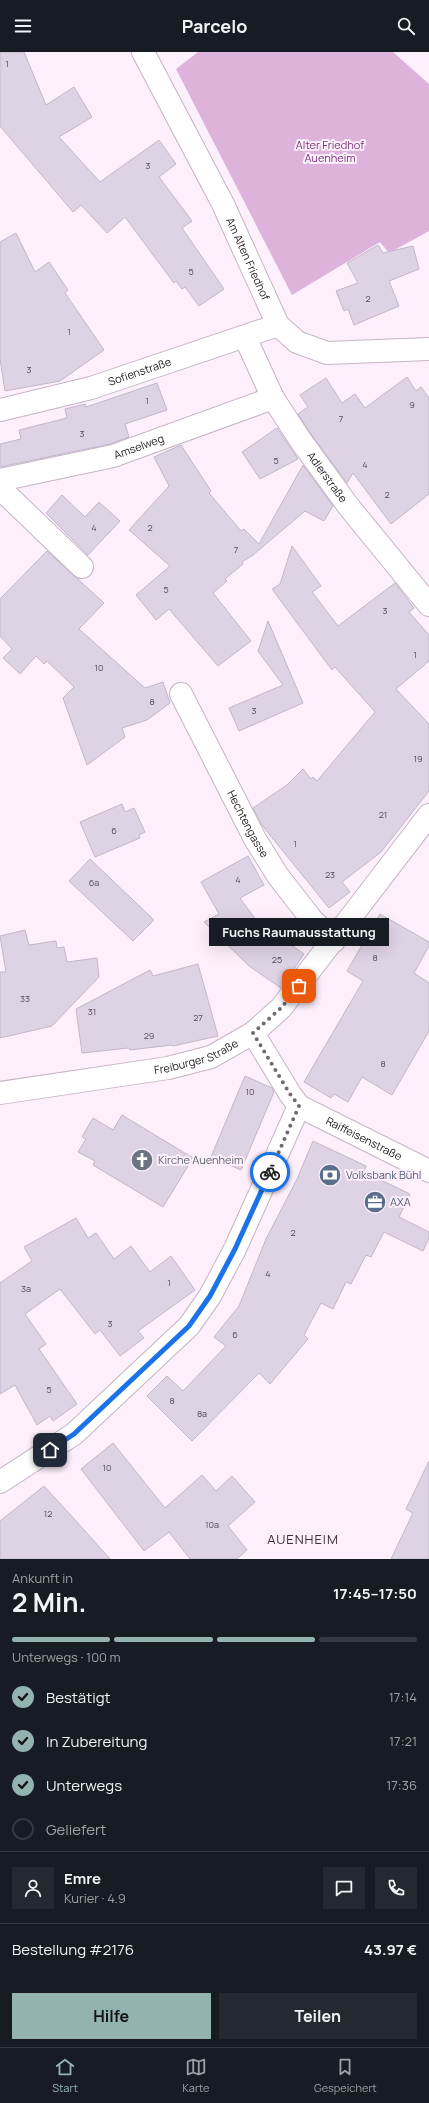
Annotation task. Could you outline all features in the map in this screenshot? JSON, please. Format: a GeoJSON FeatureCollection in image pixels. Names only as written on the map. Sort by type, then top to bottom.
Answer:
{"type":"FeatureCollection","features":[{"type":"Feature","properties":{"kind":"street","name":"Am Alten Friedhof"},"geometry":{"type":"LineString","coordinates":[[143,52],[222,204],[278,325],[297,342],[327,353],[429,348]]}},
{"type":"Feature","properties":{"kind":"street","name":"Sofienstraße"},"geometry":{"type":"LineString","coordinates":[[0,410],[91,388],[278,325]]}},
{"type":"Feature","properties":{"kind":"street","name":"Adlerstraße"},"geometry":{"type":"LineString","coordinates":[[245,337],[273,398],[349,507],[429,605]]}},
{"type":"Feature","properties":{"kind":"street","name":"Amselweg"},"geometry":{"type":"LineString","coordinates":[[0,480],[113,456],[273,398]]}},
{"type":"Feature","properties":{"kind":"street"},"geometry":{"type":"LineString","coordinates":[[0,490],[82,567]]}},
{"type":"Feature","properties":{"kind":"street","name":"Hechtengasse"},"geometry":{"type":"LineString","coordinates":[[181,694],[255,839],[278,876],[313,921],[334,942]]}},
{"type":"Feature","properties":{"kind":"street","name":"Freiburger Straße"},"geometry":{"type":"LineString","coordinates":[[0,1093],[168,1068],[211,1057],[253,1033],[281,1008],[334,942],[429,815]]}},
{"type":"Feature","properties":{"kind":"street"},"geometry":{"type":"LineString","coordinates":[[0,1482],[74,1434],[189,1326],[210,1296],[235,1249],[299,1106],[290,1094],[253,1033]]}},
{"type":"Feature","properties":{"kind":"street","name":"Raiffeisenstraße"},"geometry":{"type":"LineString","coordinates":[[299,1106],[429,1171]]}},
{"type":"Feature","properties":{"kind":"green space","name":"Alter Friedhof Auenheim"},"geometry":{"type":"Polygon","coordinates":[[[198,52],[393,52],[429,84],[429,231],[389,253],[380,242],[292,295],[176,69],[198,52]]]}},
{"type":"Feature","properties":{"kind":"building"},"geometry":{"type":"Polygon","coordinates":[[[0,52],[24,52],[46,105],[74,87],[92,117],[59,137],[100,182],[159,140],[176,164],[159,177],[192,221],[182,228],[224,289],[199,306],[185,287],[182,289],[176,281],[174,283],[125,217],[107,233],[81,205],[73,212],[0,126],[0,52]]]}},
{"type":"Feature","properties":{"kind":"building"},"geometry":{"type":"Polygon","coordinates":[[[16,233],[35,272],[49,262],[68,290],[65,293],[104,350],[60,381],[5,391],[0,359],[0,242],[16,233]]]}},
{"type":"Feature","properties":{"kind":"building"},"geometry":{"type":"Polygon","coordinates":[[[378,245],[383,253],[413,246],[419,269],[389,281],[399,306],[354,325],[348,309],[344,311],[336,291],[358,283],[347,263],[378,245]]]}},
{"type":"Feature","properties":{"kind":"building"},"geometry":{"type":"Polygon","coordinates":[[[407,377],[416,391],[421,387],[429,398],[429,494],[391,524],[353,473],[347,483],[311,434],[298,414],[308,407],[300,395],[326,378],[342,403],[355,394],[365,408],[407,377]]]}},
{"type":"Feature","properties":{"kind":"building"},"geometry":{"type":"Polygon","coordinates":[[[157,383],[167,410],[125,424],[129,437],[110,444],[0,467],[0,444],[21,439],[19,430],[67,418],[65,409],[85,404],[86,407],[157,383]]]}},
{"type":"Feature","properties":{"kind":"building"},"geometry":{"type":"Polygon","coordinates":[[[277,428],[298,459],[260,479],[242,452],[277,428]]]}},
{"type":"Feature","properties":{"kind":"building"},"geometry":{"type":"Polygon","coordinates":[[[181,445],[211,491],[209,493],[241,531],[244,529],[259,544],[303,465],[333,506],[324,521],[305,511],[253,555],[242,562],[243,564],[225,579],[227,581],[213,593],[251,641],[218,666],[169,609],[156,620],[136,595],[170,566],[129,530],[169,486],[154,457],[181,445]]]}},
{"type":"Feature","properties":{"kind":"building"},"geometry":{"type":"Polygon","coordinates":[[[62,495],[85,517],[99,502],[120,521],[88,555],[46,513],[62,495]]]}},
{"type":"Feature","properties":{"kind":"building"},"geometry":{"type":"Polygon","coordinates":[[[292,546],[321,586],[312,592],[338,626],[395,583],[414,608],[409,612],[429,635],[429,661],[396,689],[429,724],[429,791],[381,852],[342,882],[350,892],[329,908],[261,824],[253,808],[287,785],[303,769],[311,779],[313,777],[317,781],[375,712],[335,667],[332,670],[272,589],[280,584],[292,546]]]}},
{"type":"Feature","properties":{"kind":"building"},"geometry":{"type":"Polygon","coordinates":[[[47,551],[104,603],[79,629],[145,688],[163,682],[170,703],[147,720],[122,728],[125,737],[87,765],[63,698],[74,687],[47,661],[44,664],[36,656],[20,674],[3,658],[12,649],[0,636],[0,599],[47,551]]]}},
{"type":"Feature","properties":{"kind":"building"},"geometry":{"type":"Polygon","coordinates":[[[268,621],[303,703],[239,731],[229,708],[283,685],[258,651],[268,621]]]}},
{"type":"Feature","properties":{"kind":"building"},"geometry":{"type":"Polygon","coordinates":[[[122,804],[125,812],[134,808],[145,832],[139,835],[140,838],[95,857],[80,822],[122,804]]]}},
{"type":"Feature","properties":{"kind":"building"},"geometry":{"type":"Polygon","coordinates":[[[248,856],[264,885],[240,898],[269,938],[273,932],[304,954],[281,988],[249,966],[204,922],[219,914],[201,882],[248,856]]]}},
{"type":"Feature","properties":{"kind":"building"},"geometry":{"type":"Polygon","coordinates":[[[90,859],[154,920],[133,941],[69,881],[90,859]]]}},
{"type":"Feature","properties":{"kind":"building"},"geometry":{"type":"Polygon","coordinates":[[[380,914],[429,942],[429,946],[414,973],[429,983],[429,1031],[392,1095],[362,1077],[348,1102],[334,1094],[331,1098],[304,1082],[363,981],[347,971],[380,914]]]}},
{"type":"Feature","properties":{"kind":"building"},"geometry":{"type":"Polygon","coordinates":[[[25,930],[29,945],[56,941],[57,948],[64,947],[67,962],[97,958],[99,977],[52,1026],[0,1038],[0,972],[6,972],[0,936],[25,930]]]}},
{"type":"Feature","properties":{"kind":"building"},"geometry":{"type":"Polygon","coordinates":[[[198,964],[218,1036],[173,1046],[130,1050],[129,1048],[82,1053],[76,1009],[150,970],[153,976],[198,964]]]}},
{"type":"Feature","properties":{"kind":"building"},"geometry":{"type":"Polygon","coordinates":[[[245,1076],[272,1088],[274,1092],[241,1170],[211,1157],[245,1076]]]}},
{"type":"Feature","properties":{"kind":"building","name":"Kirche Auenheim"},"geometry":{"type":"Polygon","coordinates":[[[122,1115],[193,1158],[163,1207],[93,1165],[95,1161],[78,1152],[86,1139],[82,1137],[93,1118],[113,1130],[122,1115]]]}},
{"type":"Feature","properties":{"kind":"building"},"geometry":{"type":"Polygon","coordinates":[[[313,1141],[366,1166],[364,1172],[410,1194],[399,1217],[429,1232],[429,1238],[423,1251],[384,1232],[371,1257],[366,1255],[351,1284],[346,1282],[333,1309],[321,1303],[304,1335],[308,1339],[270,1384],[259,1373],[192,1441],[147,1396],[167,1376],[183,1391],[226,1346],[214,1337],[239,1306],[266,1239],[297,1179],[313,1141]]]}},
{"type":"Feature","properties":{"kind":"building"},"geometry":{"type":"Polygon","coordinates":[[[76,1218],[88,1238],[96,1233],[114,1259],[131,1246],[150,1272],[171,1256],[195,1290],[138,1331],[144,1338],[120,1356],[100,1330],[95,1334],[60,1289],[25,1314],[46,1344],[39,1349],[77,1404],[53,1421],[50,1416],[37,1425],[15,1385],[0,1394],[0,1283],[32,1261],[24,1247],[76,1218]]]}},
{"type":"Feature","properties":{"kind":"building"},"geometry":{"type":"Polygon","coordinates":[[[113,1443],[165,1508],[202,1475],[216,1491],[232,1476],[255,1502],[228,1526],[247,1550],[237,1559],[190,1559],[169,1532],[144,1551],[81,1469],[113,1443]]]}},
{"type":"Feature","properties":{"kind":"building"},"geometry":{"type":"Polygon","coordinates":[[[429,1461],[429,1559],[391,1559],[413,1513],[406,1509],[429,1461]]]}},
{"type":"Feature","properties":{"kind":"building"},"geometry":{"type":"Polygon","coordinates":[[[44,1486],[110,1559],[0,1559],[0,1521],[44,1486]]]}},
{"type":"Feature","properties":{"kind":"way so far"},"geometry":{"type":"LineString","coordinates":[[270,1172],[299,1106],[290,1094],[253,1033],[281,1008],[299,986]]}},
{"type":"Feature","properties":{"kind":"place","name":"Fuchs Raumausstattung"},"geometry":{"type":"Point","coordinates":[299,986]}},
{"type":"Feature","properties":{"kind":"place","name":"Kirche Auenheim"},"geometry":{"type":"Point","coordinates":[142,1160]}},
{"type":"Feature","properties":{"kind":"place","name":"Volksbank Bühl"},"geometry":{"type":"Point","coordinates":[330,1175]}},
{"type":"Feature","properties":{"kind":"place","name":"AXA"},"geometry":{"type":"Point","coordinates":[375,1202]}},
{"type":"Feature","properties":{"kind":"district","name":"AUENHEIM"},"geometry":{"type":"Point","coordinates":[303,1539]}},
{"type":"Feature","properties":{"kind":"route"},"geometry":{"type":"LineString","coordinates":[[50,1450],[74,1434],[189,1326],[210,1296],[235,1249],[270,1172]]}}]}
